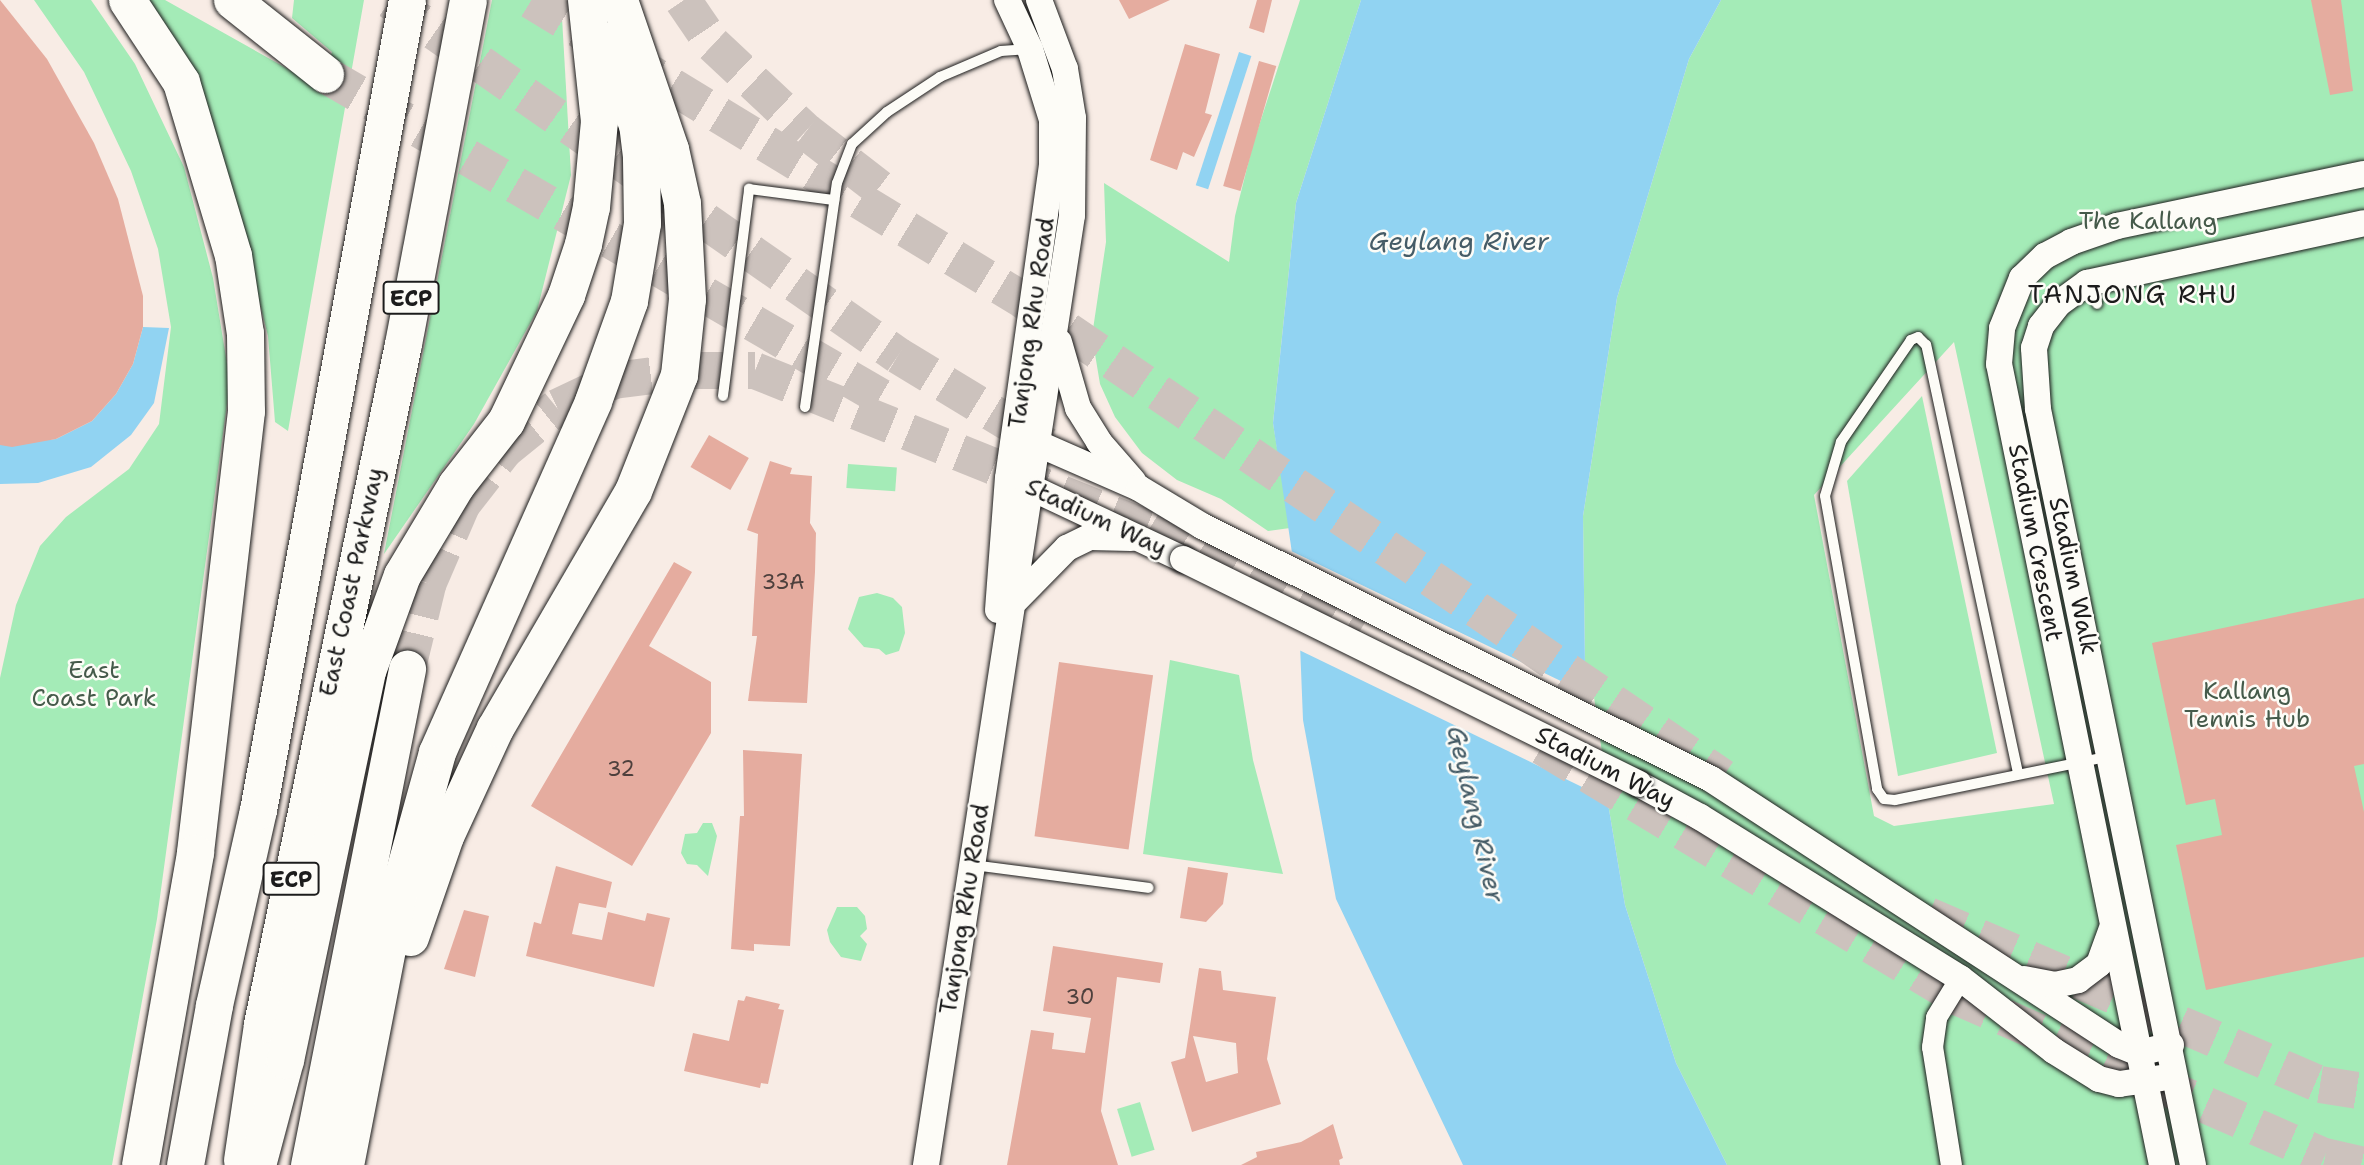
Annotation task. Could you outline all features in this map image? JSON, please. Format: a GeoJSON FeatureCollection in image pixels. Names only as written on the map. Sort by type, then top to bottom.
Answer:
{"type":"FeatureCollection","features":[{"type":"Feature","properties":{"kind":"highway"},"geometry":{"type":"LineString","coordinates":[[127,0],[181,82],[233,255],[245,333],[246,411],[195,853],[140,1165]]}},
{"type":"Feature","properties":{"kind":"highway"},"geometry":{"type":"LineString","coordinates":[[232,0],[325,74]]}},
{"type":"Feature","properties":{"kind":"highway","name":"East Coast Parkway"},"geometry":{"type":"LineString","coordinates":[[185,1165],[214,1005],[261,796],[407,0]]}},
{"type":"Feature","properties":{"kind":"highway","name":"East Coast Parkway"},"geometry":{"type":"LineString","coordinates":[[242,1165],[243,1128],[262,1024],[403,344],[468,0]]}},
{"type":"Feature","properties":{"kind":"highway"},"geometry":{"type":"LineString","coordinates":[[345,1165],[362,1089],[398,893],[437,752],[593,401],[617,341],[637,262],[643,186],[637,125],[589,0]]}},
{"type":"Feature","properties":{"kind":"highway"},"geometry":{"type":"LineString","coordinates":[[257,1165],[285,1060],[367,671],[402,575],[456,485],[506,421],[566,295],[583,244],[591,207],[599,121],[589,0]]}},
{"type":"Feature","properties":{"kind":"highway"},"geometry":{"type":"LineString","coordinates":[[362,1089],[450,825],[495,728],[633,491],[679,375],[687,299],[682,203],[670,149],[619,0]]}},
{"type":"Feature","properties":{"kind":"highway"},"geometry":{"type":"LineString","coordinates":[[214,1005],[203,954],[254,515],[258,458],[246,411]]}},
{"type":"Feature","properties":{"kind":"highway"},"geometry":{"type":"LineString","coordinates":[[309,1165],[407,669]]}},
{"type":"Feature","properties":{"kind":"street","name":"Tanjong Rhu Road"},"geometry":{"type":"LineString","coordinates":[[1007,0],[1030,49],[1052,120],[1052,166],[1028,439]]}},
{"type":"Feature","properties":{"kind":"street","name":"Tanjong Rhu Road"},"geometry":{"type":"LineString","coordinates":[[1006,653],[998,609],[1019,482],[1057,322],[1072,215],[1073,118],[1065,69],[1039,0]]}},
{"type":"Feature","properties":{"kind":"street","name":"Stadium Crescent"},"geometry":{"type":"LineString","coordinates":[[2162,1165],[1999,364],[2001,328],[2022,278],[2045,256],[2117,226],[2364,174]]}},
{"type":"Feature","properties":{"kind":"street","name":"Stadium Walk"},"geometry":{"type":"LineString","coordinates":[[2193,1165],[2171,1045],[2145,947],[2034,375],[2034,348],[2041,326],[2058,304],[2364,223]]}},
{"type":"Feature","properties":{"kind":"street"},"geometry":{"type":"LineString","coordinates":[[1057,322],[1061,357],[1078,408],[1099,442],[1139,488]]}},
{"type":"Feature","properties":{"kind":"street","name":"Stadium Way"},"geometry":{"type":"LineString","coordinates":[[1028,439],[1139,488],[1202,526],[1711,779],[2019,978],[2072,1017],[2139,1053]]}},
{"type":"Feature","properties":{"kind":"street","name":"Tanjong Rhu Road"},"geometry":{"type":"LineString","coordinates":[[926,1165],[1016,600],[1019,482]]}},
{"type":"Feature","properties":{"kind":"street","name":"Stadium Way"},"geometry":{"type":"LineString","coordinates":[[1019,482],[1183,559],[1639,784],[1700,817],[1960,978],[2053,1051],[2099,1079],[2119,1084],[2144,1082],[2176,1074]]}},
{"type":"Feature","properties":{"kind":"street"},"geometry":{"type":"LineString","coordinates":[[1016,600],[1067,548],[1090,537],[1139,538]]}},
{"type":"Feature","properties":{"kind":"street"},"geometry":{"type":"LineString","coordinates":[[2019,978],[2055,985],[2078,980],[2099,964],[2112,928]]}},
{"type":"Feature","properties":{"kind":"street"},"geometry":{"type":"LineString","coordinates":[[1951,1165],[1932,1047],[1936,1017],[1960,978]]}},
{"type":"Feature","properties":{"kind":"street"},"geometry":{"type":"LineString","coordinates":[[2139,1053],[2171,1045]]}},
{"type":"Feature","properties":{"kind":"lane"},"geometry":{"type":"LineString","coordinates":[[806,407],[834,200],[852,144],[887,112],[940,78],[1001,51],[1030,49]]}},
{"type":"Feature","properties":{"kind":"lane"},"geometry":{"type":"LineString","coordinates":[[723,396],[749,188],[834,200]]}},
{"type":"Feature","properties":{"kind":"lane"},"geometry":{"type":"LineString","coordinates":[[2018,773],[1926,345],[1917,337],[1910,340],[1841,442],[1825,496],[1877,789],[1884,799],[1895,800],[2018,773],[2109,757]]}},
{"type":"Feature","properties":{"kind":"lane"},"geometry":{"type":"LineString","coordinates":[[973,865],[1149,888]]}},
{"type":"Feature","properties":{"kind":"green space","name":"East Coast Park"},"geometry":{"type":"Polygon","coordinates":[[[34,0],[91,0],[135,64],[184,167],[213,278],[230,382],[157,919],[112,1165],[0,1165],[0,678],[16,605],[40,546],[66,517],[129,469],[159,424],[171,327],[158,249],[131,171],[84,72],[34,0]]]}},
{"type":"Feature","properties":{"kind":"green space"},"geometry":{"type":"Polygon","coordinates":[[[147,0],[165,0],[320,87],[332,52],[292,18],[294,0],[364,0],[288,431],[275,422],[268,336],[222,153],[147,0]]]}},
{"type":"Feature","properties":{"kind":"green space"},"geometry":{"type":"Polygon","coordinates":[[[492,0],[561,0],[571,175],[537,311],[474,424],[384,554],[492,0]]]}},
{"type":"Feature","properties":{"kind":"green space"},"geometry":{"type":"Polygon","coordinates":[[[1300,0],[1361,0],[1296,203],[1273,423],[1290,528],[1268,531],[1221,499],[1177,480],[1142,453],[1115,417],[1100,384],[1092,336],[1106,242],[1104,183],[1229,262],[1235,216],[1253,144],[1300,0]]]}},
{"type":"Feature","properties":{"kind":"green space","name":"The Kallang"},"geometry":{"type":"Polygon","coordinates":[[[1721,0],[2364,0],[2364,1165],[1727,1165],[1676,1063],[1625,905],[1585,666],[1583,516],[1617,298],[1689,59],[1721,0]],[[1954,342],[1814,495],[1874,816],[1894,826],[2054,804],[1954,342]]]}},
{"type":"Feature","properties":{"kind":"green space"},"geometry":{"type":"Polygon","coordinates":[[[1922,396],[1997,753],[1898,776],[1847,481],[1922,396]]]}},
{"type":"Feature","properties":{"kind":"green space"},"geometry":{"type":"Polygon","coordinates":[[[848,464],[897,467],[895,491],[846,488],[848,464]]]}},
{"type":"Feature","properties":{"kind":"green space"},"geometry":{"type":"Polygon","coordinates":[[[877,593],[893,598],[902,607],[905,633],[899,651],[886,655],[879,649],[864,647],[848,629],[859,597],[877,593]]]}},
{"type":"Feature","properties":{"kind":"green space"},"geometry":{"type":"Polygon","coordinates":[[[1170,660],[1239,675],[1253,760],[1283,874],[1143,854],[1170,660]]]}},
{"type":"Feature","properties":{"kind":"green space"},"geometry":{"type":"Polygon","coordinates":[[[703,823],[712,823],[717,836],[708,876],[697,865],[687,864],[681,853],[685,834],[697,833],[703,823]]]}},
{"type":"Feature","properties":{"kind":"green space"},"geometry":{"type":"Polygon","coordinates":[[[837,907],[857,907],[865,916],[867,929],[860,936],[867,944],[861,961],[841,957],[830,942],[827,930],[837,907]]]}},
{"type":"Feature","properties":{"kind":"green space"},"geometry":{"type":"Polygon","coordinates":[[[1140,1102],[1155,1150],[1132,1157],[1117,1109],[1140,1102]]]}},
{"type":"Feature","properties":{"kind":"water","name":"Geylang River"},"geometry":{"type":"Polygon","coordinates":[[[1361,0],[1721,0],[1689,59],[1617,298],[1583,516],[1585,666],[1625,905],[1676,1063],[1727,1165],[1463,1165],[1336,899],[1303,720],[1298,594],[1273,423],[1296,203],[1361,0]]]}},
{"type":"Feature","properties":{"kind":"water"},"geometry":{"type":"Polygon","coordinates":[[[1239,52],[1251,56],[1208,189],[1196,185],[1239,52]]]}},
{"type":"Feature","properties":{"kind":"water"},"geometry":{"type":"Polygon","coordinates":[[[143,327],[169,328],[154,403],[131,435],[91,467],[38,483],[0,484],[0,445],[56,439],[92,421],[116,394],[133,364],[143,327]]]}},
{"type":"Feature","properties":{"kind":"pier"},"geometry":{"type":"Polygon","coordinates":[[[1289,550],[1594,697],[1609,800],[1297,649],[1289,550]]]}},
{"type":"Feature","properties":{"kind":"building"},"geometry":{"type":"Polygon","coordinates":[[[0,0],[47,59],[94,143],[118,199],[143,296],[143,327],[133,364],[116,394],[92,421],[56,439],[12,447],[0,445],[0,0]]]}},
{"type":"Feature","properties":{"kind":"building"},"geometry":{"type":"Polygon","coordinates":[[[1119,0],[1170,0],[1129,19],[1119,0]]]}},
{"type":"Feature","properties":{"kind":"building"},"geometry":{"type":"Polygon","coordinates":[[[1257,0],[1272,0],[1264,33],[1249,28],[1257,0]]]}},
{"type":"Feature","properties":{"kind":"building"},"geometry":{"type":"Polygon","coordinates":[[[2311,0],[2341,0],[2353,91],[2330,95],[2311,0]]]}},
{"type":"Feature","properties":{"kind":"building"},"geometry":{"type":"Polygon","coordinates":[[[1185,44],[1220,54],[1205,113],[1212,115],[1194,157],[1183,152],[1177,170],[1150,160],[1185,44]]]}},
{"type":"Feature","properties":{"kind":"building"},"geometry":{"type":"Polygon","coordinates":[[[1259,61],[1276,66],[1240,191],[1223,186],[1259,61]]]}},
{"type":"Feature","properties":{"kind":"building"},"geometry":{"type":"Polygon","coordinates":[[[709,435],[749,458],[730,490],[690,467],[709,435]]]}},
{"type":"Feature","properties":{"kind":"building"},"geometry":{"type":"Polygon","coordinates":[[[770,461],[792,468],[790,474],[812,476],[810,523],[816,533],[807,703],[748,701],[757,636],[752,636],[758,534],[747,530],[770,461]]]}},
{"type":"Feature","properties":{"kind":"building"},"geometry":{"type":"Polygon","coordinates":[[[674,562],[692,572],[649,646],[711,682],[711,733],[632,866],[531,806],[674,562]]]}},
{"type":"Feature","properties":{"kind":"building","name":"Kallang Tennis Hub"},"geometry":{"type":"Polygon","coordinates":[[[2364,598],[2364,764],[2354,766],[2364,812],[2364,957],[2206,990],[2176,845],[2222,835],[2215,799],[2186,805],[2152,643],[2364,598]]]}},
{"type":"Feature","properties":{"kind":"building"},"geometry":{"type":"Polygon","coordinates":[[[1059,662],[1153,675],[1129,850],[1035,836],[1059,662]]]}},
{"type":"Feature","properties":{"kind":"building"},"geometry":{"type":"Polygon","coordinates":[[[743,750],[802,754],[790,946],[754,944],[754,951],[731,949],[740,816],[744,816],[743,750]]]}},
{"type":"Feature","properties":{"kind":"building"},"geometry":{"type":"Polygon","coordinates":[[[556,866],[612,882],[606,908],[579,903],[572,934],[602,940],[608,912],[645,921],[647,913],[670,918],[654,987],[526,956],[534,922],[541,924],[556,866]]]}},
{"type":"Feature","properties":{"kind":"building"},"geometry":{"type":"Polygon","coordinates":[[[1188,867],[1228,873],[1223,904],[1206,922],[1180,918],[1188,867]]]}},
{"type":"Feature","properties":{"kind":"building"},"geometry":{"type":"Polygon","coordinates":[[[464,910],[489,916],[475,977],[444,969],[464,910]]]}},
{"type":"Feature","properties":{"kind":"building"},"geometry":{"type":"Polygon","coordinates":[[[1053,946],[1163,963],[1160,983],[1117,977],[1101,1111],[1118,1165],[1007,1165],[1031,1030],[1054,1033],[1052,1049],[1085,1053],[1091,1018],[1043,1011],[1053,946]]]}},
{"type":"Feature","properties":{"kind":"building"},"geometry":{"type":"Polygon","coordinates":[[[1199,968],[1221,971],[1223,990],[1276,997],[1267,1059],[1281,1104],[1192,1132],[1171,1062],[1185,1058],[1199,968]],[[1193,1036],[1206,1082],[1238,1073],[1236,1043],[1193,1036]]]}},
{"type":"Feature","properties":{"kind":"building"},"geometry":{"type":"Polygon","coordinates":[[[746,996],[780,1004],[778,1009],[784,1010],[768,1084],[761,1083],[760,1088],[684,1071],[693,1033],[729,1041],[738,1000],[744,1001],[746,996]]]}},
{"type":"Feature","properties":{"kind":"building"},"geometry":{"type":"Polygon","coordinates":[[[1333,1124],[1343,1158],[1339,1160],[1340,1165],[1241,1165],[1257,1157],[1256,1152],[1301,1142],[1333,1124]]]}},
{"type":"Feature","properties":{"kind":"tunnel"},"geometry":{"type":"LineString","coordinates":[[390,0],[898,355],[1046,445]]}},
{"type":"Feature","properties":{"kind":"tunnel"},"geometry":{"type":"LineString","coordinates":[[531,0],[1022,299],[1723,777]]}},
{"type":"Feature","properties":{"kind":"tunnel"},"geometry":{"type":"LineString","coordinates":[[683,0],[713,44],[806,131],[881,189]]}},
{"type":"Feature","properties":{"kind":"tunnel"},"geometry":{"type":"LineString","coordinates":[[325,74],[892,403]]}},
{"type":"Feature","properties":{"kind":"tunnel"},"geometry":{"type":"LineString","coordinates":[[407,669],[428,583],[462,504],[504,450],[557,407],[614,380],[693,370],[755,370],[1181,541]]}},
{"type":"Feature","properties":{"kind":"tunnel"},"geometry":{"type":"LineString","coordinates":[[1158,514],[1357,635]]}},
{"type":"Feature","properties":{"kind":"tunnel"},"geometry":{"type":"LineString","coordinates":[[1542,746],[1954,995],[2325,1156],[2363,1165]]}},
{"type":"Feature","properties":{"kind":"tunnel"},"geometry":{"type":"LineString","coordinates":[[1928,915],[2320,1084],[2364,1091]]}},
{"type":"Feature","properties":{"kind":"district","name":"TANJONG RHU"},"geometry":{"type":"Point","coordinates":[2133,294]}}]}
